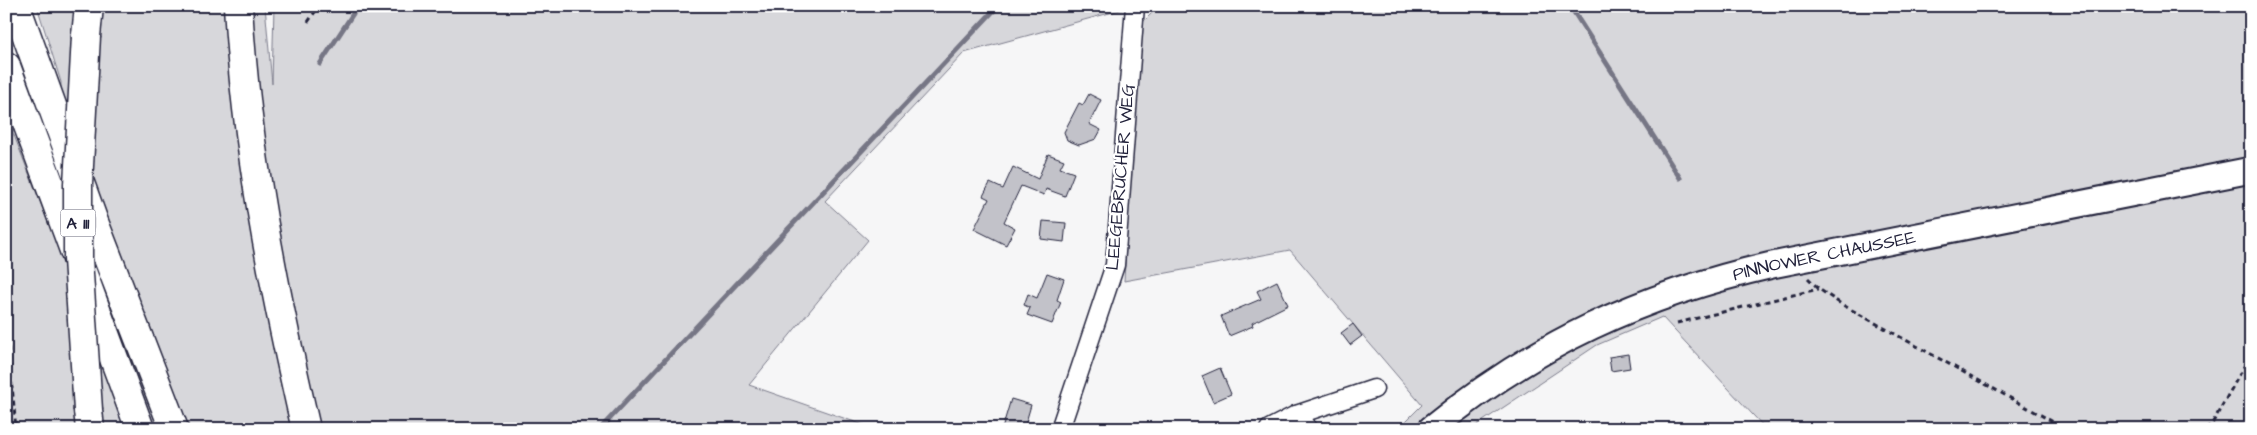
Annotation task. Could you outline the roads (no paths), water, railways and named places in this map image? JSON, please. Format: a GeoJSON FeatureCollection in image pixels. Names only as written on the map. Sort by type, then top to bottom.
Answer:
{"type":"FeatureCollection","features":[{"type":"Feature","properties":{"kind":"highway"},"geometry":{"type":"LineString","coordinates":[[16,6],[94,222],[174,429]]}},
{"type":"Feature","properties":{"kind":"highway","name":"A 111"},"geometry":{"type":"LineString","coordinates":[[89,6],[78,184],[78,259],[89,419]]}},
{"type":"Feature","properties":{"kind":"highway"},"geometry":{"type":"LineString","coordinates":[[238,6],[243,68],[267,237],[290,359],[306,429]]}},
{"type":"Feature","properties":{"kind":"highway"},"geometry":{"type":"LineString","coordinates":[[243,68],[246,6]]}},
{"type":"Feature","properties":{"kind":"highway"},"geometry":{"type":"LineString","coordinates":[[6,66],[140,429]]}},
{"type":"Feature","properties":{"kind":"main road","name":"PINNOWER CHAUSSEE"},"geometry":{"type":"LineString","coordinates":[[1431,429],[1468,400],[1533,357],[1609,317],[1696,284],[1792,261],[2251,170]]}},
{"type":"Feature","properties":{"kind":"street","name":"LEEGEBRUCHER WEG"},"geometry":{"type":"LineString","coordinates":[[1060,429],[1115,265],[1135,6]]}},
{"type":"Feature","properties":{"kind":"street"},"geometry":{"type":"LineString","coordinates":[[1269,429],[1296,415],[1374,389]]}},
{"type":"Feature","properties":{"kind":"street"},"geometry":{"type":"LineString","coordinates":[[1296,415],[1308,429]]}},
{"type":"Feature","properties":{"kind":"waterway"},"geometry":{"type":"LineString","coordinates":[[320,64],[358,6]]}},
{"type":"Feature","properties":{"kind":"waterway"},"geometry":{"type":"LineString","coordinates":[[600,429],[998,6]]}},
{"type":"Feature","properties":{"kind":"waterway"},"geometry":{"type":"LineString","coordinates":[[1570,6],[1680,178]]}}]}
